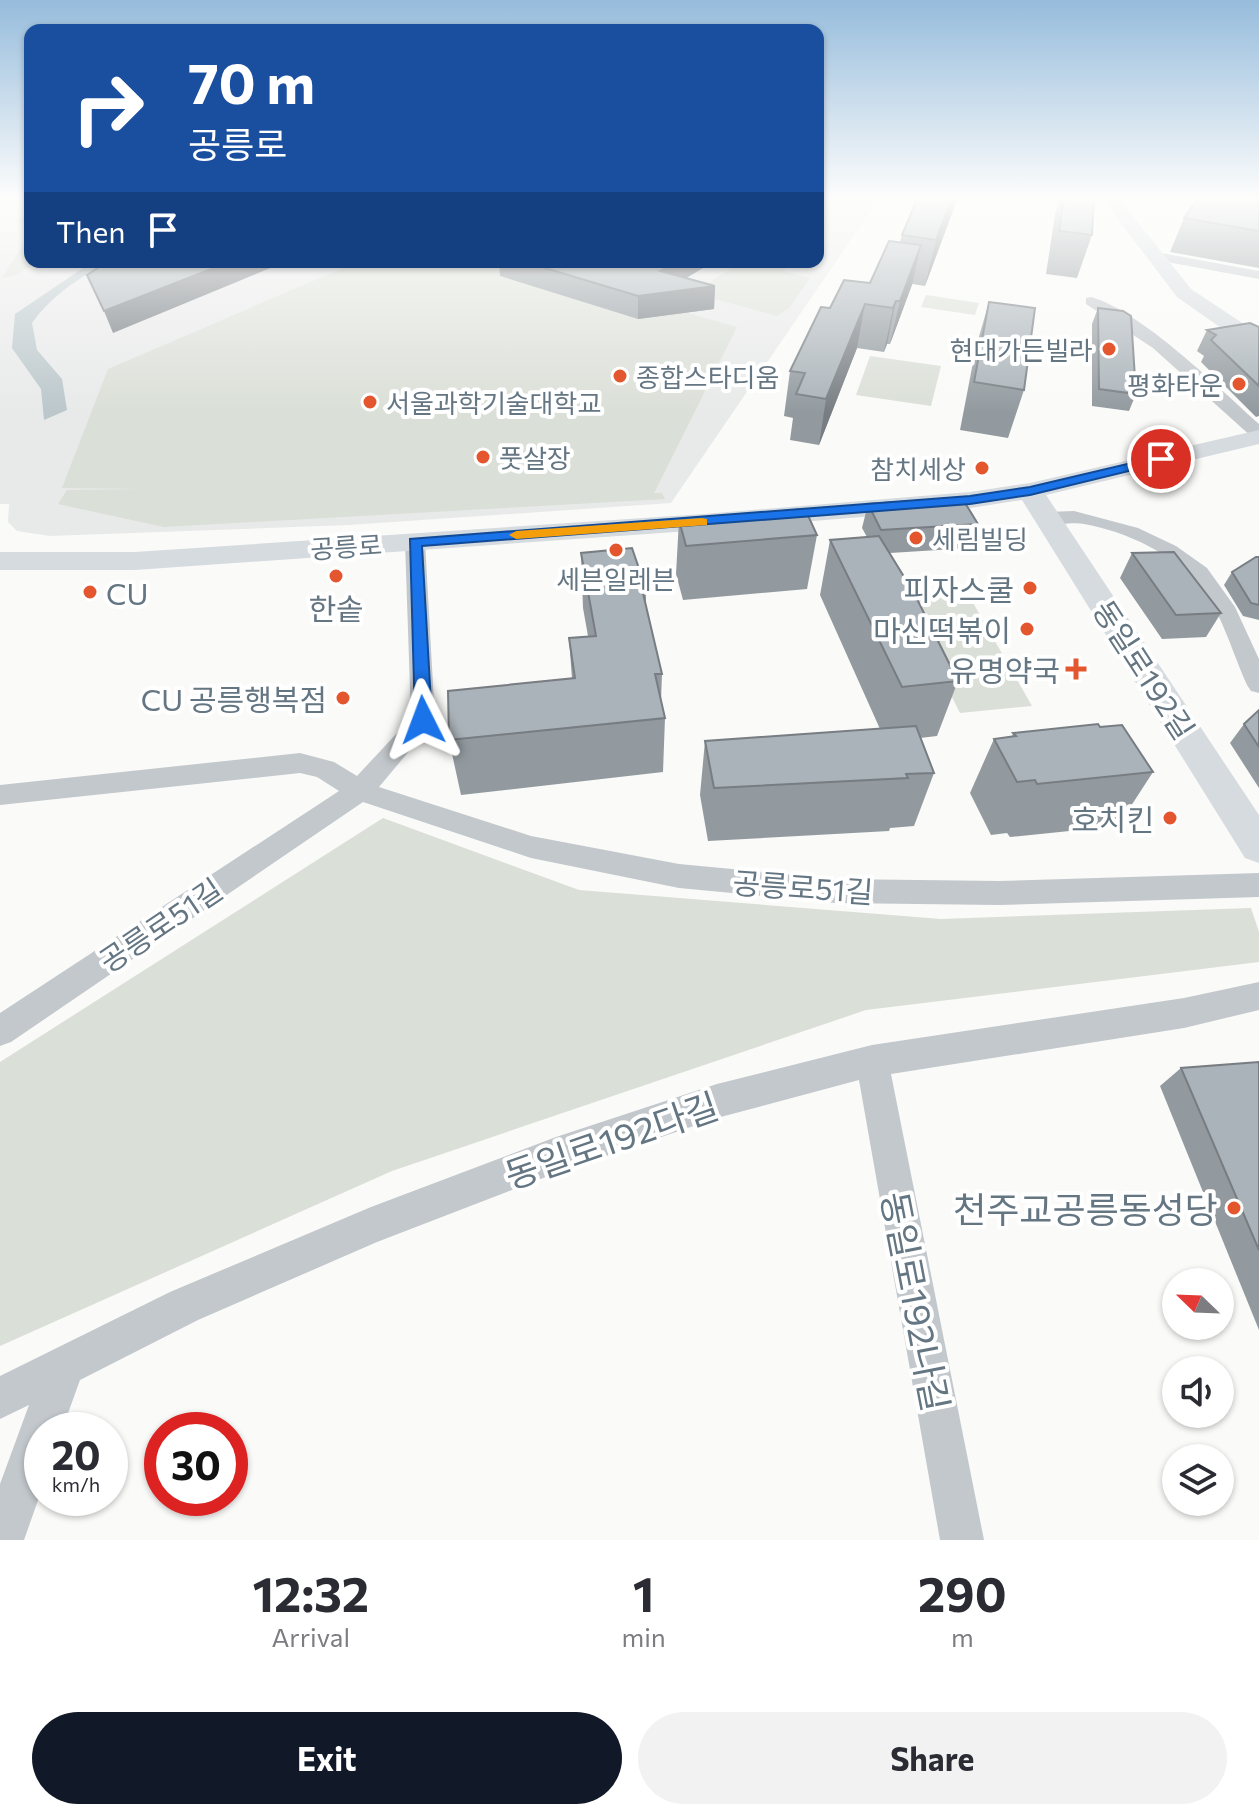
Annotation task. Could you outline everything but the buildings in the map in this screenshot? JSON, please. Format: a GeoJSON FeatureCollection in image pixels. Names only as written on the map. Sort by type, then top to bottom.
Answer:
{"type":"FeatureCollection","features":[{"type":"Feature","properties":{"kind":"street"},"geometry":{"type":"LineString","coordinates":[[1166,269],[1184,293],[1259,344]]}},
{"type":"Feature","properties":{"kind":"street"},"geometry":{"type":"LineString","coordinates":[[1226,269],[1259,275]]}},
{"type":"Feature","properties":{"kind":"street"},"geometry":{"type":"LineString","coordinates":[[1091,301],[1119,316],[1175,357],[1259,436]]}},
{"type":"Feature","properties":{"kind":"street","name":"공릉로"},"geometry":{"type":"LineString","coordinates":[[0,561],[135,561],[734,520],[970,500],[1038,505],[1259,436]]}},
{"type":"Feature","properties":{"kind":"street"},"geometry":{"type":"LineString","coordinates":[[1038,505],[1103,523],[1175,554],[1209,582],[1248,640],[1259,685]]}},
{"type":"Feature","properties":{"kind":"street","name":"동일로192길"},"geometry":{"type":"LineString","coordinates":[[1038,505],[1259,847]]}},
{"type":"Feature","properties":{"kind":"street","name":"공릉로51길"},"geometry":{"type":"LineString","coordinates":[[0,1031],[360,791],[423,720],[415,542]]}},
{"type":"Feature","properties":{"kind":"street","name":"공릉로51길"},"geometry":{"type":"LineString","coordinates":[[0,795],[300,763],[325,769],[360,791],[531,847],[679,876],[836,891],[999,893],[1259,885]]}},
{"type":"Feature","properties":{"kind":"street","name":"동일로192다길"},"geometry":{"type":"LineString","coordinates":[[0,1398],[184,1306],[371,1226],[556,1155],[717,1101],[872,1061],[1184,1013],[1259,996]]}},
{"type":"Feature","properties":{"kind":"street","name":"동일로192나길"},"geometry":{"type":"LineString","coordinates":[[872,1061],[962,1540]]}},
{"type":"Feature","properties":{"kind":"street"},"geometry":{"type":"LineString","coordinates":[[2,1540],[65,1363]]}},
{"type":"Feature","properties":{"kind":"shaded area","name":"서울과학기술대학교"},"geometry":{"type":"Polygon","coordinates":[[[0,269],[831,269],[671,503],[349,525],[50,536],[17,531],[8,522],[9,504],[0,504],[0,269]]]}},
{"type":"Feature","properties":{"kind":"shaded area"},"geometry":{"type":"Polygon","coordinates":[[[8,269],[26,269],[16,275],[2,278],[8,269]]]}},
{"type":"Feature","properties":{"kind":"shaded area"},"geometry":{"type":"Polygon","coordinates":[[[82,269],[96,269],[67,288],[32,323],[37,350],[62,379],[67,410],[44,420],[41,389],[12,348],[15,314],[82,269]]]}},
{"type":"Feature","properties":{"kind":"shaded area","name":"서울과학기술대학교"},"geometry":{"type":"Polygon","coordinates":[[[341,269],[531,269],[737,327],[654,493],[662,493],[665,499],[164,527],[58,504],[67,490],[146,489],[62,488],[108,369],[341,269]]]}},
{"type":"Feature","properties":{"kind":"shaded area"},"geometry":{"type":"Polygon","coordinates":[[[730,269],[786,269],[783,271],[810,278],[789,308],[777,316],[693,293],[730,269]]]}},
{"type":"Feature","properties":{"kind":"shaded area"},"geometry":{"type":"Polygon","coordinates":[[[926,295],[979,303],[975,315],[921,307],[926,295]]]}},
{"type":"Feature","properties":{"kind":"shaded area"},"geometry":{"type":"Polygon","coordinates":[[[870,356],[941,366],[931,406],[856,395],[870,356]]]}},
{"type":"Feature","properties":{"kind":"shaded area"},"geometry":{"type":"Polygon","coordinates":[[[968,594],[1032,706],[960,713],[903,600],[968,594]]]}},
{"type":"Feature","properties":{"kind":"shaded area"},"geometry":{"type":"Polygon","coordinates":[[[383,818],[579,890],[941,919],[1251,908],[1259,932],[1259,962],[866,1010],[392,1171],[0,1346],[0,1062],[383,818]]]}},
{"type":"Feature","properties":{"kind":"slow traffic"},"geometry":{"type":"LineString","coordinates":[[516,535],[702,522]]}},
{"type":"Feature","properties":{"kind":"place","name":"현대가든빌라"},"geometry":{"type":"Point","coordinates":[1109,349]}},
{"type":"Feature","properties":{"kind":"place","name":"종합스타디움"},"geometry":{"type":"Point","coordinates":[620,376]}},
{"type":"Feature","properties":{"kind":"place","name":"평화타운"},"geometry":{"type":"Point","coordinates":[1239,384]}},
{"type":"Feature","properties":{"kind":"place","name":"서울과학기술대학교"},"geometry":{"type":"Point","coordinates":[370,402]}},
{"type":"Feature","properties":{"kind":"place","name":"풋살장"},"geometry":{"type":"Point","coordinates":[483,457]}},
{"type":"Feature","properties":{"kind":"place","name":"참치세상"},"geometry":{"type":"Point","coordinates":[982,468]}},
{"type":"Feature","properties":{"kind":"place","name":"세림빌딩"},"geometry":{"type":"Point","coordinates":[916,538]}},
{"type":"Feature","properties":{"kind":"place","name":"세븐일레븐"},"geometry":{"type":"Point","coordinates":[616,550]}},
{"type":"Feature","properties":{"kind":"place","name":"한솥"},"geometry":{"type":"Point","coordinates":[336,576]}},
{"type":"Feature","properties":{"kind":"place","name":"피자스쿨"},"geometry":{"type":"Point","coordinates":[1030,588]}},
{"type":"Feature","properties":{"kind":"place","name":"CU"},"geometry":{"type":"Point","coordinates":[90,592]}},
{"type":"Feature","properties":{"kind":"place","name":"마신떡볶이"},"geometry":{"type":"Point","coordinates":[1027,629]}},
{"type":"Feature","properties":{"kind":"place","name":"유명약국"},"geometry":{"type":"Point","coordinates":[1076,669]}},
{"type":"Feature","properties":{"kind":"place","name":"CU 공릉행복점"},"geometry":{"type":"Point","coordinates":[343,698]}},
{"type":"Feature","properties":{"kind":"place","name":"호치킨"},"geometry":{"type":"Point","coordinates":[1170,818]}},
{"type":"Feature","properties":{"kind":"place","name":"천주교공릉동성당"},"geometry":{"type":"Point","coordinates":[1234,1208]}},
{"type":"Feature","properties":{"kind":"route"},"geometry":{"type":"LineString","coordinates":[[423,720],[415,542],[970,500],[1030,491],[1161,459]]}}]}
